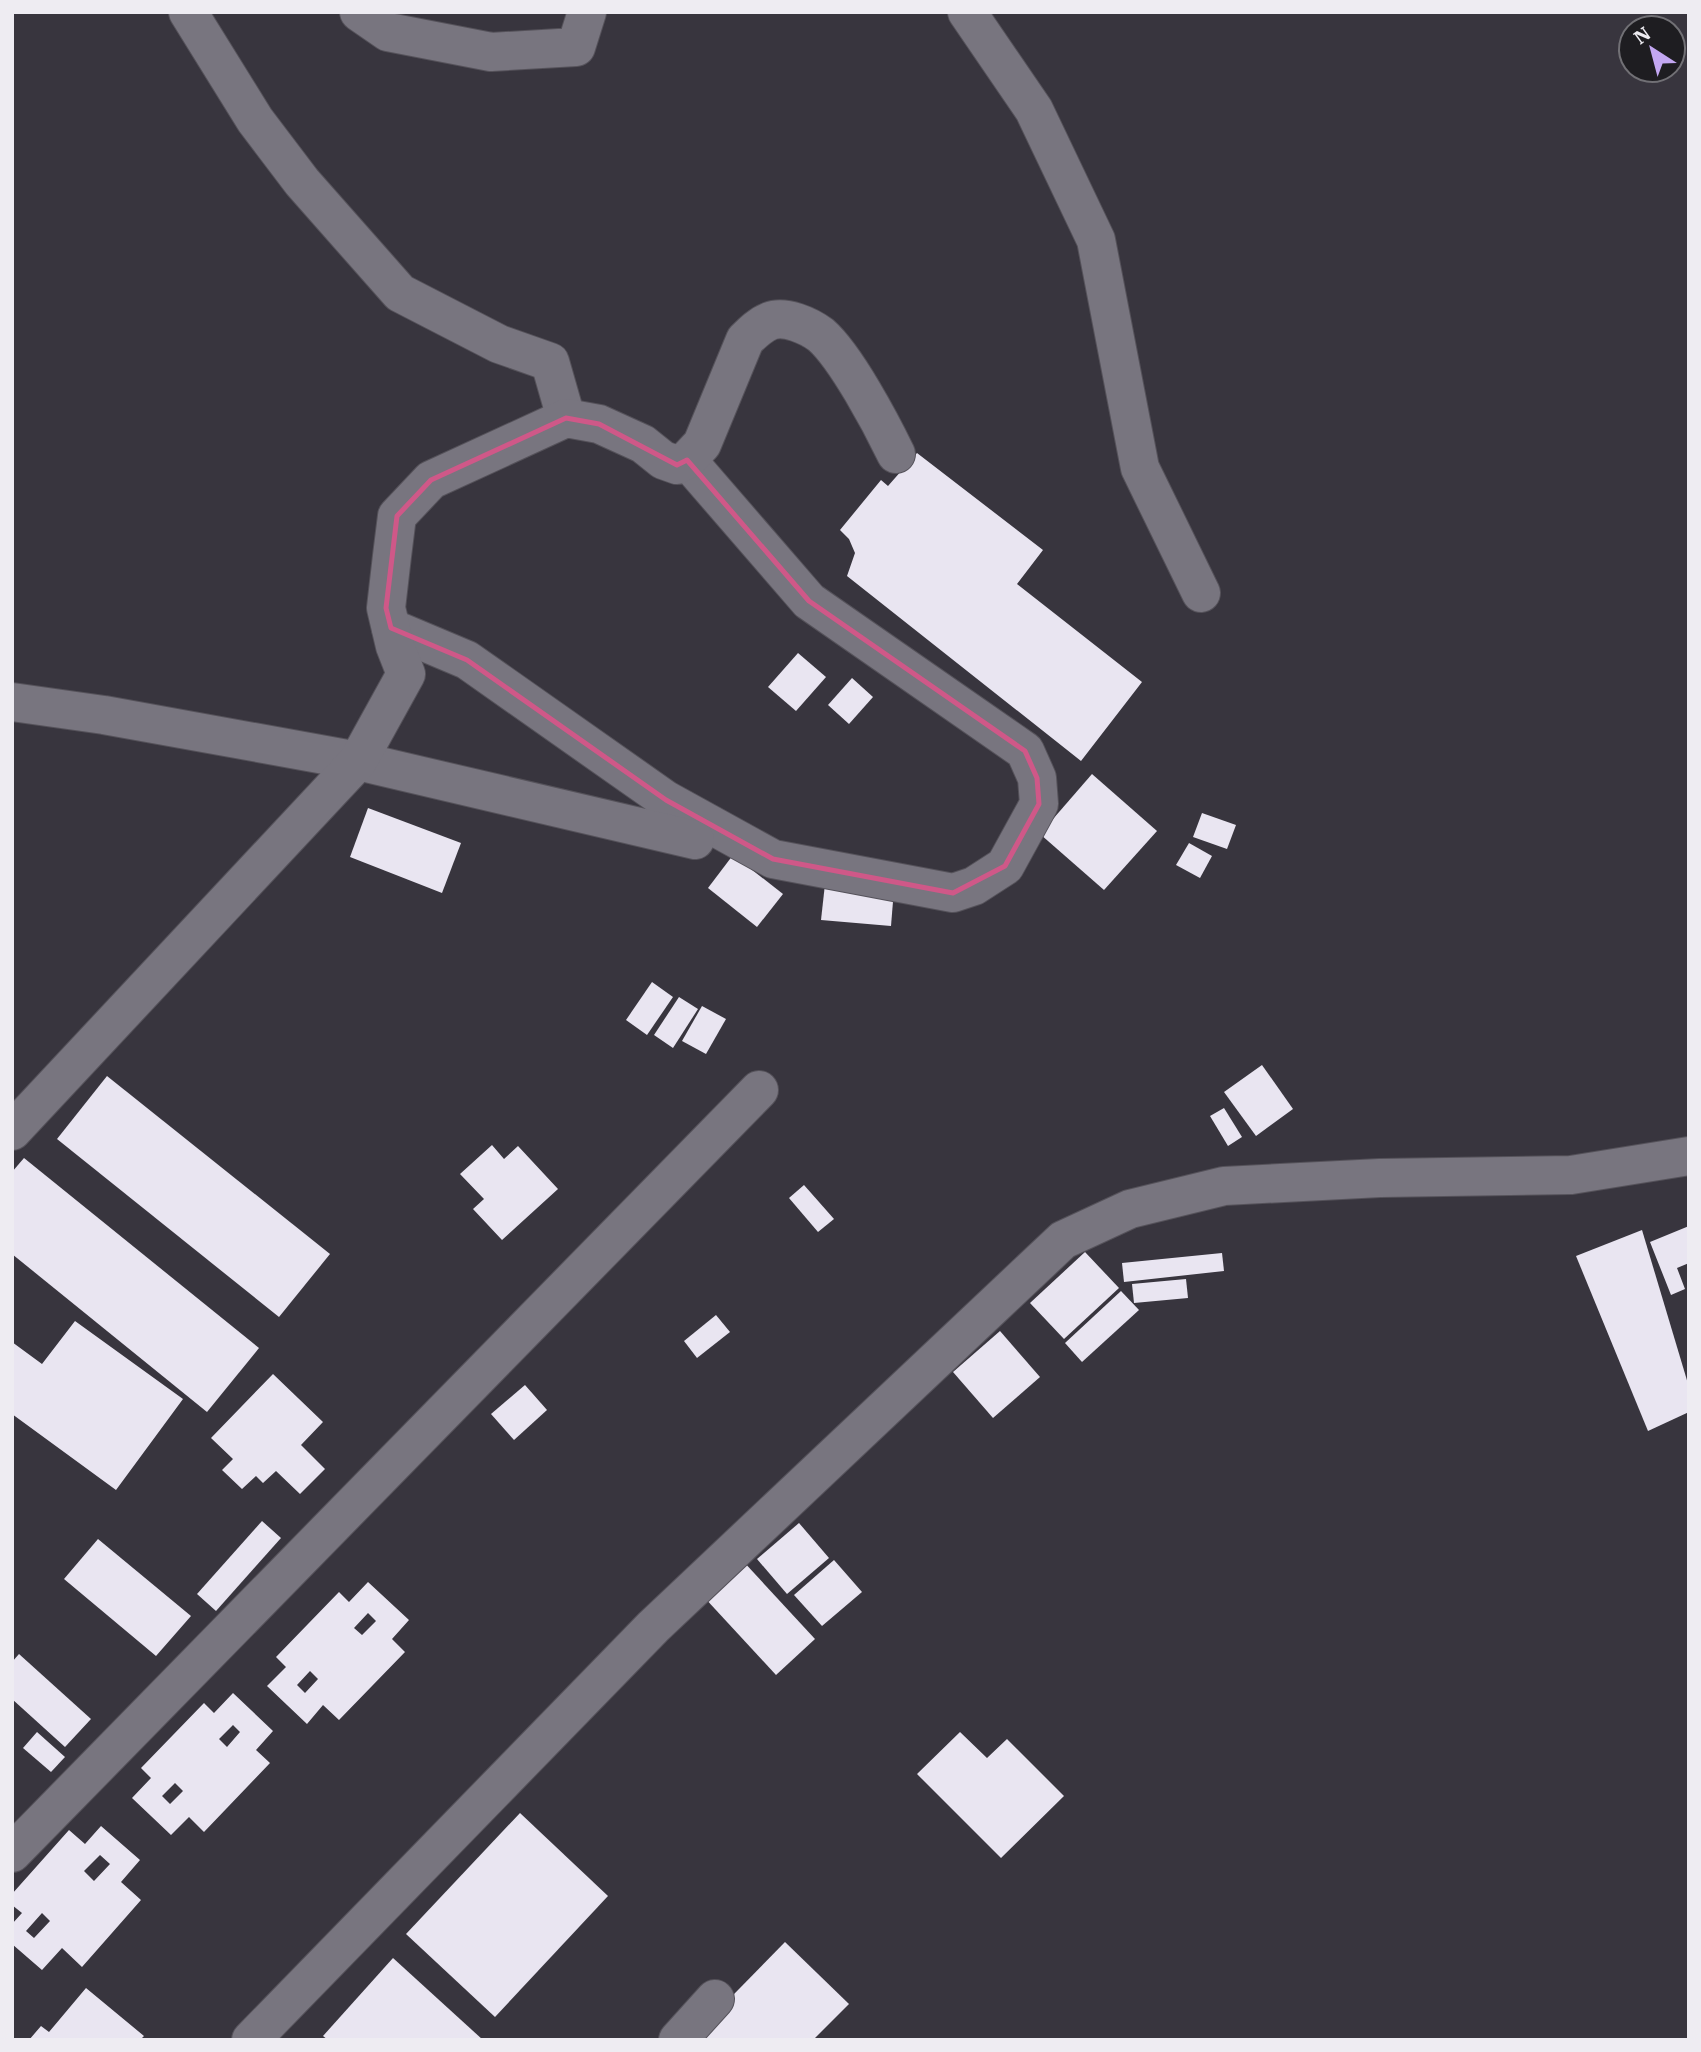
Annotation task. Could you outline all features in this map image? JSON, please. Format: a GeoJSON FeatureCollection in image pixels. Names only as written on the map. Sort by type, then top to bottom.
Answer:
{"type":"FeatureCollection","features":[{"type":"Feature","properties":{"kind":"street"},"geometry":{"type":"LineString","coordinates":[[188,12],[255,120],[302,181],[400,293],[499,344],[550,362],[566,418]]}},
{"type":"Feature","properties":{"kind":"street"},"geometry":{"type":"LineString","coordinates":[[359,12],[388,32],[491,52],[576,47],[587,12]]}},
{"type":"Feature","properties":{"kind":"street"},"geometry":{"type":"LineString","coordinates":[[967,12],[1034,110],[1096,240],[1140,468],[1200,593]]}},
{"type":"Feature","properties":{"kind":"street"},"geometry":{"type":"LineString","coordinates":[[12,1131],[358,761],[406,674],[387,608],[397,516],[431,480],[566,418],[599,424],[643,444],[663,460],[677,465],[687,460],[702,444],[745,340],[757,328],[773,319],[798,322],[821,336],[849,371],[885,430],[896,454]]}},
{"type":"Feature","properties":{"kind":"street"},"geometry":{"type":"LineString","coordinates":[[391,628],[467,660],[666,800],[773,859],[953,892],[974,886],[1004,866],[1039,804],[1037,778],[1026,751],[809,601],[687,460]]}},
{"type":"Feature","properties":{"kind":"street"},"geometry":{"type":"LineString","coordinates":[[12,702],[104,715],[358,761],[695,839]]}},
{"type":"Feature","properties":{"kind":"street"},"geometry":{"type":"LineString","coordinates":[[12,1853],[759,1090]]}},
{"type":"Feature","properties":{"kind":"street"},"geometry":{"type":"LineString","coordinates":[[251,2040],[653,1627],[1063,1240],[1130,1209],[1224,1186],[1380,1178],[1571,1175],[1689,1156]]}},
{"type":"Feature","properties":{"kind":"street"},"geometry":{"type":"LineString","coordinates":[[678,2040],[715,1999]]}},
{"type":"Feature","properties":{"kind":"highlighted area"},"geometry":{"type":"Polygon","coordinates":[[[566,418],[599,424],[677,465],[687,460],[809,601],[1025,751],[1037,778],[1039,804],[1005,866],[953,893],[773,859],[666,800],[467,660],[391,628],[386,608],[397,516],[431,480],[566,418]]]}},
{"type":"Feature","properties":{"kind":"building"},"geometry":{"type":"Polygon","coordinates":[[[917,453],[1043,550],[1017,584],[1142,682],[1081,761],[847,576],[855,553],[849,539],[840,530],[881,480],[888,486],[917,453]]]}},
{"type":"Feature","properties":{"kind":"building"},"geometry":{"type":"Polygon","coordinates":[[[798,653],[826,677],[796,711],[768,687],[798,653]]]}},
{"type":"Feature","properties":{"kind":"building"},"geometry":{"type":"Polygon","coordinates":[[[852,678],[873,697],[849,724],[828,705],[852,678]]]}},
{"type":"Feature","properties":{"kind":"building"},"geometry":{"type":"Polygon","coordinates":[[[1092,774],[1157,831],[1104,890],[1040,834],[1092,774]]]}},
{"type":"Feature","properties":{"kind":"building"},"geometry":{"type":"Polygon","coordinates":[[[368,808],[461,843],[442,893],[350,857],[368,808]]]}},
{"type":"Feature","properties":{"kind":"building"},"geometry":{"type":"Polygon","coordinates":[[[1202,813],[1236,825],[1227,849],[1193,837],[1202,813]]]}},
{"type":"Feature","properties":{"kind":"building"},"geometry":{"type":"Polygon","coordinates":[[[1189,843],[1212,856],[1200,878],[1176,865],[1189,843]]]}},
{"type":"Feature","properties":{"kind":"building"},"geometry":{"type":"Polygon","coordinates":[[[733,855],[783,894],[757,927],[708,888],[733,855]]]}},
{"type":"Feature","properties":{"kind":"building"},"geometry":{"type":"Polygon","coordinates":[[[825,884],[894,889],[891,926],[821,920],[825,884]]]}},
{"type":"Feature","properties":{"kind":"building"},"geometry":{"type":"Polygon","coordinates":[[[652,982],[673,997],[647,1035],[626,1020],[652,982]]]}},
{"type":"Feature","properties":{"kind":"building"},"geometry":{"type":"Polygon","coordinates":[[[679,997],[698,1009],[673,1048],[654,1035],[679,997]]]}},
{"type":"Feature","properties":{"kind":"building"},"geometry":{"type":"Polygon","coordinates":[[[702,1006],[726,1019],[706,1054],[682,1041],[702,1006]]]}},
{"type":"Feature","properties":{"kind":"building"},"geometry":{"type":"Polygon","coordinates":[[[1262,1065],[1293,1109],[1256,1136],[1224,1092],[1262,1065]]]}},
{"type":"Feature","properties":{"kind":"building"},"geometry":{"type":"Polygon","coordinates":[[[107,1076],[330,1254],[279,1317],[57,1139],[107,1076]]]}},
{"type":"Feature","properties":{"kind":"building"},"geometry":{"type":"Polygon","coordinates":[[[1224,1108],[1242,1137],[1228,1146],[1210,1116],[1224,1108]]]}},
{"type":"Feature","properties":{"kind":"building"},"geometry":{"type":"Polygon","coordinates":[[[492,1145],[504,1159],[518,1146],[558,1189],[502,1240],[473,1209],[484,1199],[460,1174],[492,1145]]]}},
{"type":"Feature","properties":{"kind":"building"},"geometry":{"type":"Polygon","coordinates":[[[24,1158],[259,1348],[207,1412],[12,1254],[12,1172],[24,1158]]]}},
{"type":"Feature","properties":{"kind":"building"},"geometry":{"type":"Polygon","coordinates":[[[804,1185],[834,1219],[818,1232],[789,1198],[804,1185]]]}},
{"type":"Feature","properties":{"kind":"building"},"geometry":{"type":"Polygon","coordinates":[[[1689,1226],[1689,1263],[1677,1268],[1685,1289],[1671,1295],[1650,1242],[1689,1226]]]}},
{"type":"Feature","properties":{"kind":"building"},"geometry":{"type":"Polygon","coordinates":[[[1642,1230],[1689,1387],[1689,1412],[1648,1431],[1576,1256],[1642,1230]]]}},
{"type":"Feature","properties":{"kind":"building"},"geometry":{"type":"Polygon","coordinates":[[[1085,1252],[1119,1288],[1064,1339],[1030,1303],[1085,1252]]]}},
{"type":"Feature","properties":{"kind":"building"},"geometry":{"type":"Polygon","coordinates":[[[1222,1253],[1224,1271],[1124,1282],[1122,1263],[1222,1253]]]}},
{"type":"Feature","properties":{"kind":"building"},"geometry":{"type":"Polygon","coordinates":[[[1186,1279],[1188,1298],[1134,1303],[1132,1284],[1186,1279]]]}},
{"type":"Feature","properties":{"kind":"building"},"geometry":{"type":"Polygon","coordinates":[[[1121,1291],[1139,1310],[1082,1362],[1065,1343],[1121,1291]]]}},
{"type":"Feature","properties":{"kind":"building"},"geometry":{"type":"Polygon","coordinates":[[[716,1315],[730,1332],[697,1358],[684,1341],[716,1315]]]}},
{"type":"Feature","properties":{"kind":"building"},"geometry":{"type":"Polygon","coordinates":[[[75,1321],[183,1399],[116,1490],[12,1414],[12,1342],[42,1364],[75,1321]]]}},
{"type":"Feature","properties":{"kind":"building"},"geometry":{"type":"Polygon","coordinates":[[[1000,1331],[1040,1377],[993,1418],[953,1372],[1000,1331]]]}},
{"type":"Feature","properties":{"kind":"building"},"geometry":{"type":"Polygon","coordinates":[[[273,1374],[323,1422],[301,1445],[325,1469],[300,1494],[276,1471],[263,1483],[256,1476],[242,1489],[222,1470],[233,1459],[211,1438],[273,1374]]]}},
{"type":"Feature","properties":{"kind":"building"},"geometry":{"type":"Polygon","coordinates":[[[525,1385],[547,1410],[514,1440],[491,1414],[525,1385]]]}},
{"type":"Feature","properties":{"kind":"building"},"geometry":{"type":"Polygon","coordinates":[[[262,1521],[281,1538],[216,1611],[197,1594],[262,1521]]]}},
{"type":"Feature","properties":{"kind":"building"},"geometry":{"type":"Polygon","coordinates":[[[799,1523],[829,1558],[787,1594],[757,1559],[799,1523]]]}},
{"type":"Feature","properties":{"kind":"building"},"geometry":{"type":"Polygon","coordinates":[[[98,1539],[191,1616],[156,1656],[64,1579],[98,1539]]]}},
{"type":"Feature","properties":{"kind":"building"},"geometry":{"type":"Polygon","coordinates":[[[742,1560],[815,1639],[776,1675],[703,1596],[742,1560]]]}},
{"type":"Feature","properties":{"kind":"building"},"geometry":{"type":"Polygon","coordinates":[[[834,1560],[862,1592],[822,1626],[794,1595],[834,1560]]]}},
{"type":"Feature","properties":{"kind":"building"},"geometry":{"type":"Polygon","coordinates":[[[368,1582],[409,1620],[392,1639],[405,1652],[339,1720],[323,1705],[307,1724],[267,1686],[286,1667],[276,1657],[339,1592],[349,1602],[368,1582]],[[368,1613],[354,1628],[362,1635],[376,1621],[368,1613]],[[310,1671],[297,1685],[305,1693],[318,1679],[310,1671]]]}},
{"type":"Feature","properties":{"kind":"building"},"geometry":{"type":"Polygon","coordinates":[[[19,1654],[91,1719],[65,1747],[12,1699],[12,1662],[19,1654]]]}},
{"type":"Feature","properties":{"kind":"building"},"geometry":{"type":"Polygon","coordinates":[[[233,1693],[273,1731],[256,1750],[270,1763],[204,1832],[189,1817],[171,1835],[132,1798],[151,1778],[141,1768],[204,1703],[214,1713],[233,1693]],[[233,1725],[219,1739],[227,1747],[240,1732],[233,1725]],[[175,1783],[162,1796],[170,1804],[183,1791],[175,1783]]]}},
{"type":"Feature","properties":{"kind":"building"},"geometry":{"type":"Polygon","coordinates":[[[37,1732],[65,1757],[51,1772],[23,1748],[37,1732]]]}},
{"type":"Feature","properties":{"kind":"building"},"geometry":{"type":"Polygon","coordinates":[[[960,1732],[987,1758],[1007,1739],[1064,1796],[1001,1858],[917,1774],[960,1732]]]}},
{"type":"Feature","properties":{"kind":"building"},"geometry":{"type":"Polygon","coordinates":[[[520,1813],[608,1896],[495,2017],[406,1934],[520,1813]]]}},
{"type":"Feature","properties":{"kind":"building"},"geometry":{"type":"Polygon","coordinates":[[[101,1826],[140,1860],[121,1882],[141,1900],[82,1967],[62,1948],[42,1970],[12,1944],[12,1924],[22,1913],[12,1905],[12,1894],[69,1830],[85,1844],[101,1826]],[[100,1855],[84,1871],[94,1881],[110,1864],[100,1855]],[[42,1913],[26,1931],[34,1938],[50,1921],[42,1913]]]}},
{"type":"Feature","properties":{"kind":"building"},"geometry":{"type":"Polygon","coordinates":[[[785,1942],[849,2004],[813,2040],[689,2040],[785,1942]]]}},
{"type":"Feature","properties":{"kind":"building"},"geometry":{"type":"Polygon","coordinates":[[[393,1958],[483,2040],[328,2040],[323,2036],[393,1958]]]}},
{"type":"Feature","properties":{"kind":"building"},"geometry":{"type":"Polygon","coordinates":[[[86,1988],[144,2036],[140,2040],[29,2040],[41,2026],[49,2032],[86,1988]]]}}]}
